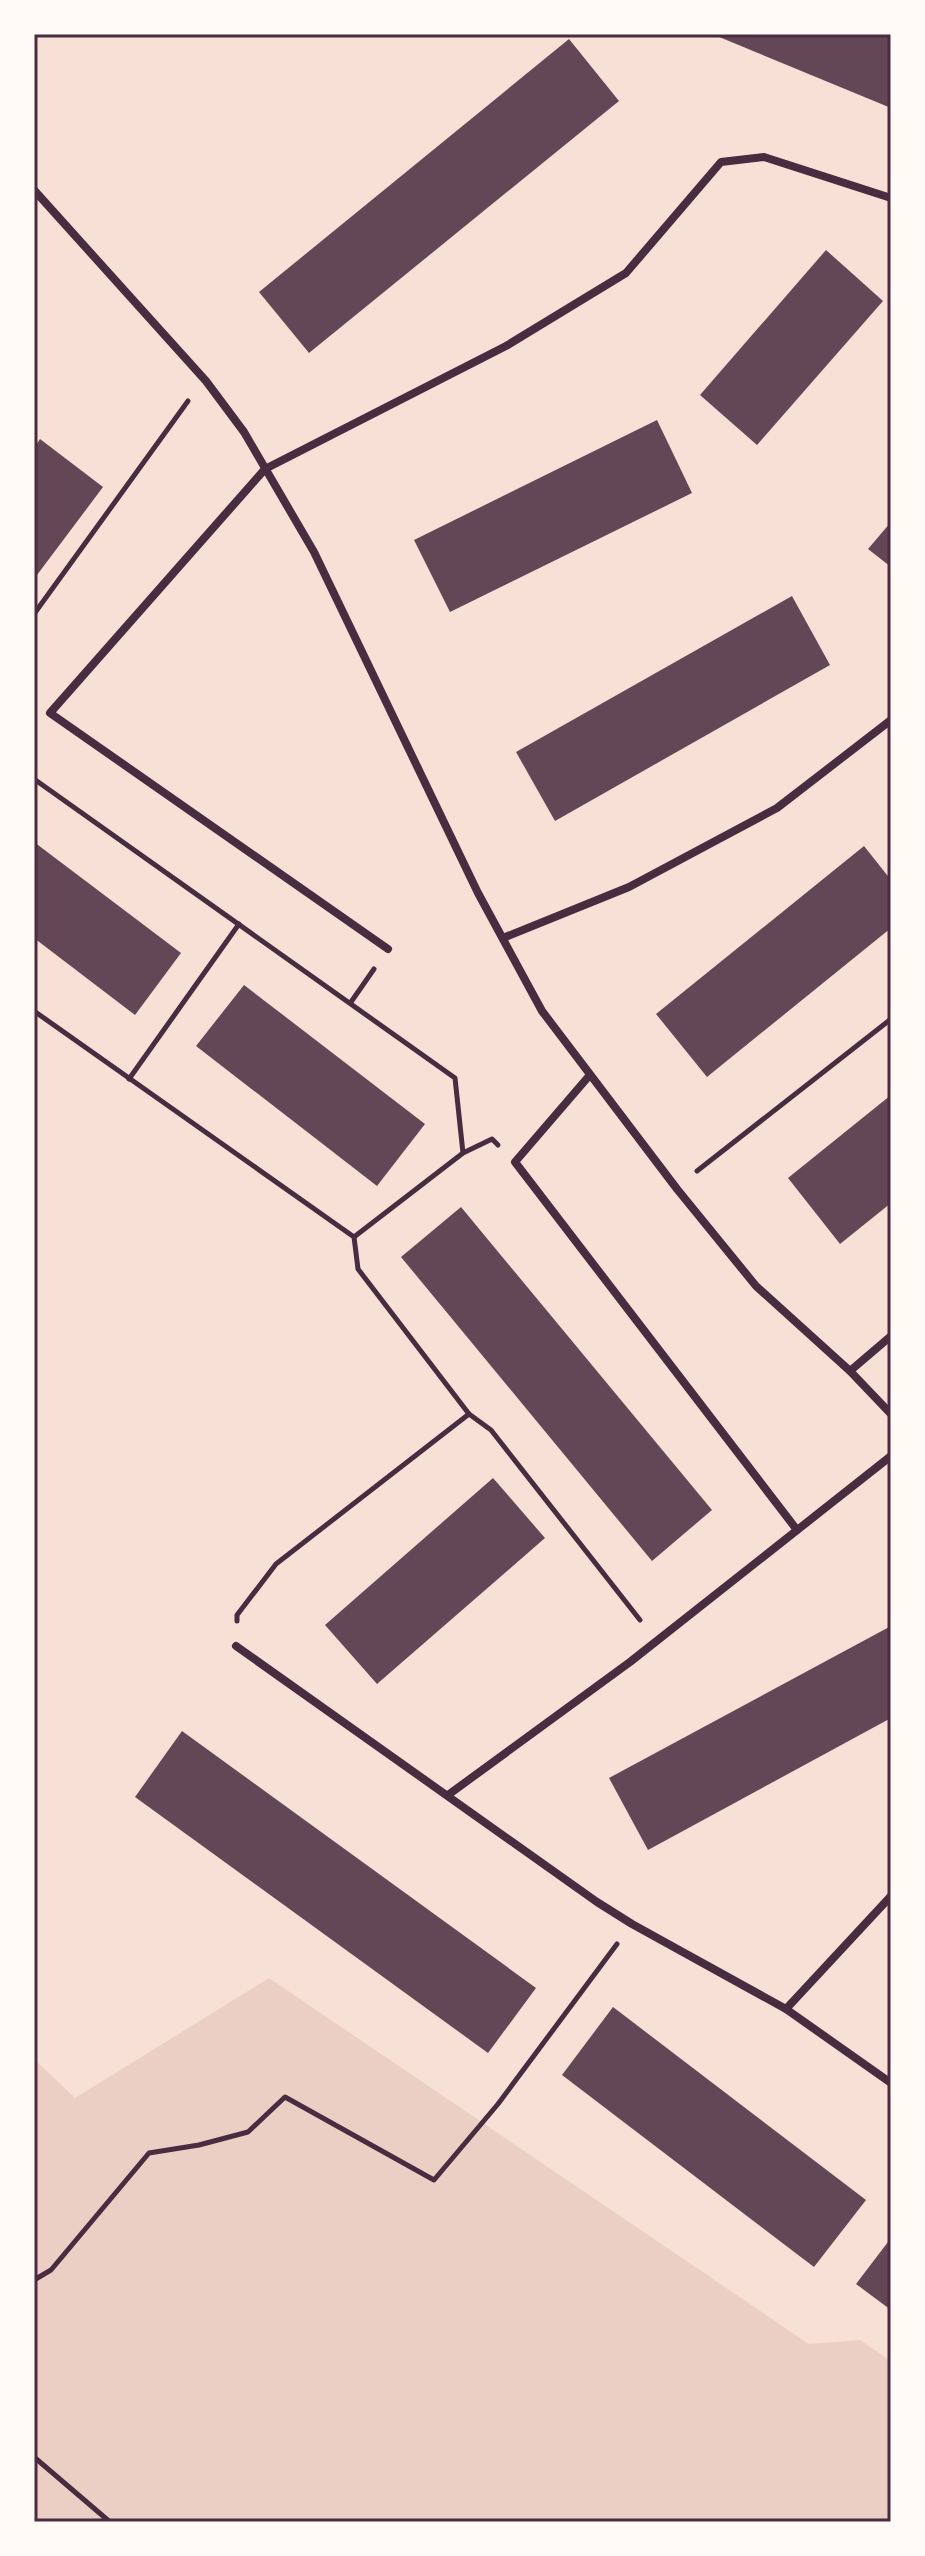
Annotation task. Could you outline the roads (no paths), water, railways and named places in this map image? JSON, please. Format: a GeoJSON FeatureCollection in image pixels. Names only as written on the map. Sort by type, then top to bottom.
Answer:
{"type":"FeatureCollection","features":[{"type":"Feature","properties":{"kind":"street"},"geometry":{"type":"LineString","coordinates":[[388,949],[50,713],[265,469],[506,346],[626,273],[721,162],[764,157],[891,198]]}},
{"type":"Feature","properties":{"kind":"street"},"geometry":{"type":"LineString","coordinates":[[34,190],[206,381],[244,432],[314,552],[478,893],[542,1011],[690,1207],[756,1286],[850,1371],[891,1414]]}},
{"type":"Feature","properties":{"kind":"street"},"geometry":{"type":"LineString","coordinates":[[503,938],[629,887],[777,808],[891,720]]}},
{"type":"Feature","properties":{"kind":"street"},"geometry":{"type":"LineString","coordinates":[[589,1076],[515,1162],[797,1530]]}},
{"type":"Feature","properties":{"kind":"street"},"geometry":{"type":"LineString","coordinates":[[850,1371],[891,1336]]}},
{"type":"Feature","properties":{"kind":"street"},"geometry":{"type":"LineString","coordinates":[[448,1795],[630,1662],[891,1456]]}},
{"type":"Feature","properties":{"kind":"street"},"geometry":{"type":"LineString","coordinates":[[236,1646],[405,1768],[632,1924],[786,2009],[891,2083]]}},
{"type":"Feature","properties":{"kind":"street"},"geometry":{"type":"LineString","coordinates":[[786,2009],[891,1896]]}}]}
